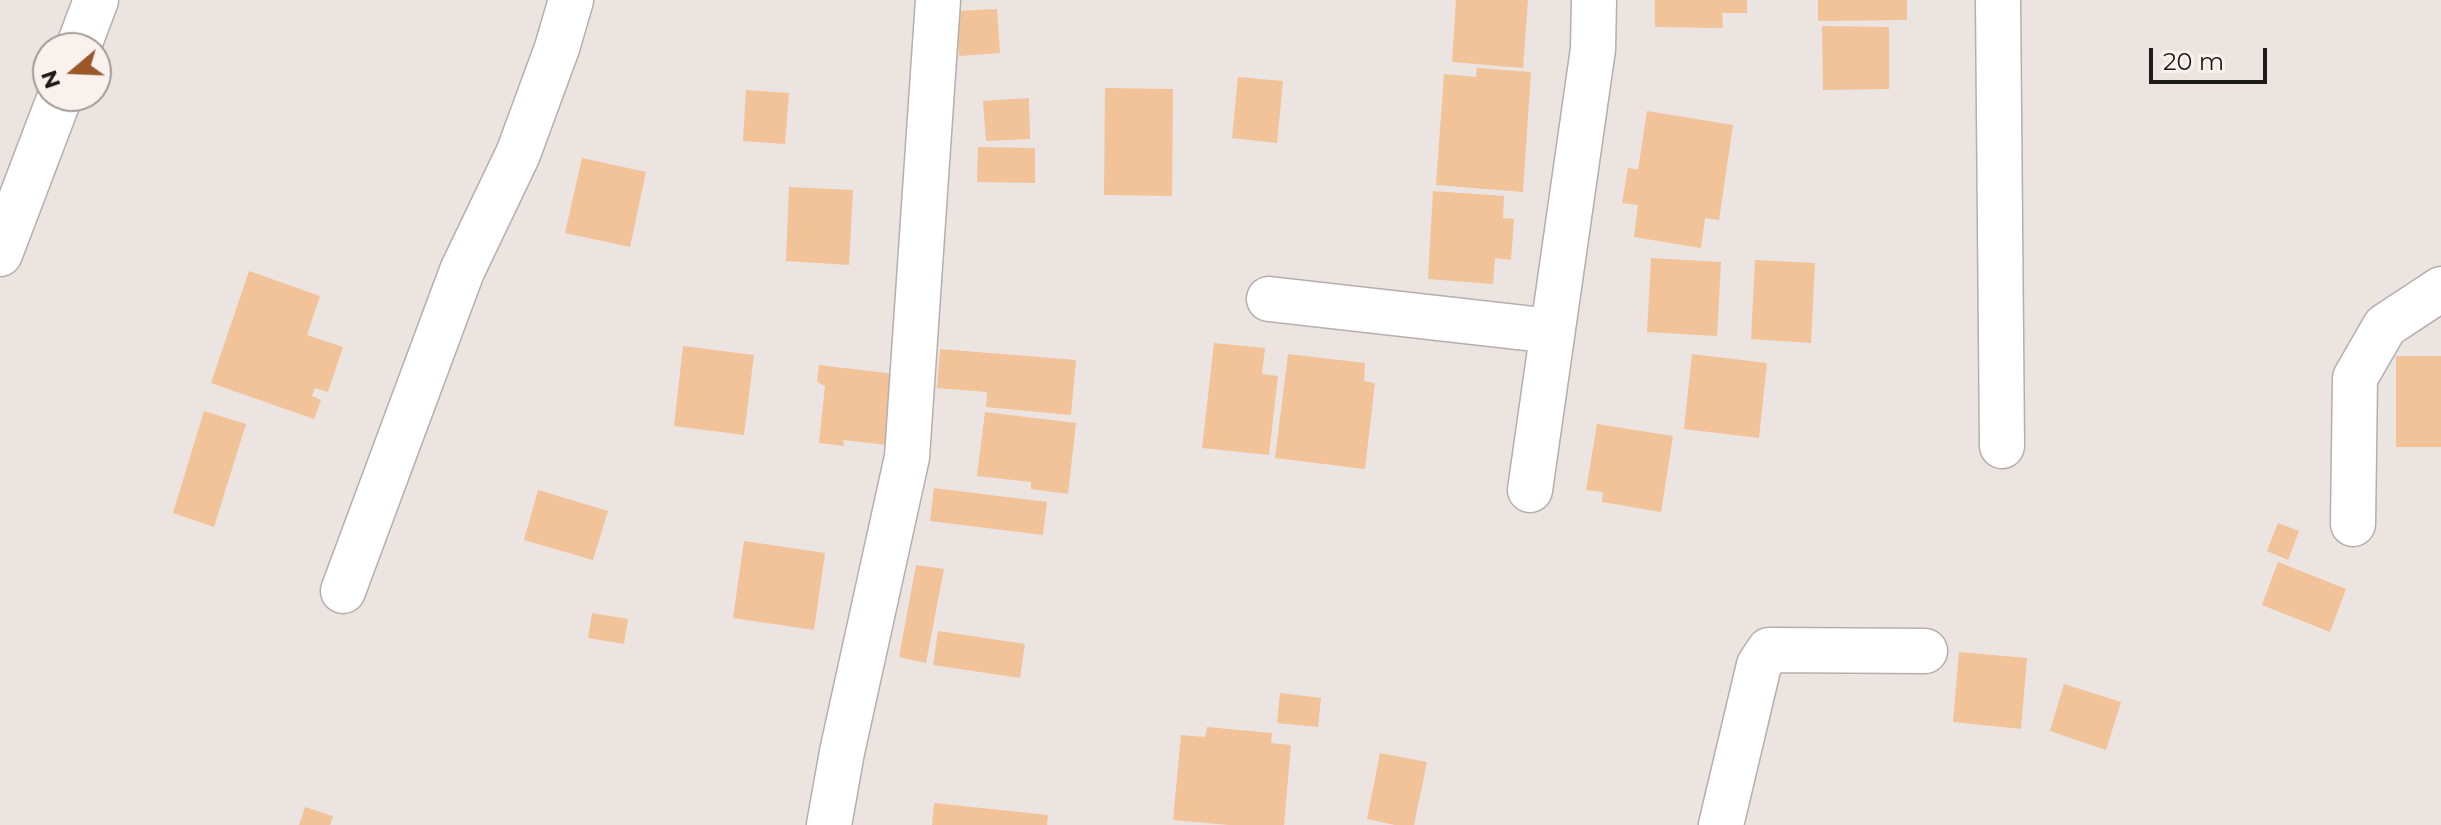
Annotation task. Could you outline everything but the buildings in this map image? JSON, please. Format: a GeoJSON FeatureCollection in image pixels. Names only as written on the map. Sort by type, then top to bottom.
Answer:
{"type":"FeatureCollection","features":[{"type":"Feature","properties":{"kind":"street"},"geometry":{"type":"LineString","coordinates":[[84,32],[96,0]]}},
{"type":"Feature","properties":{"kind":"street"},"geometry":{"type":"LineString","coordinates":[[343,591],[462,271],[518,154],[571,0]]}},
{"type":"Feature","properties":{"kind":"street"},"geometry":{"type":"LineString","coordinates":[[829,825],[842,752],[907,457],[938,0]]}},
{"type":"Feature","properties":{"kind":"street"},"geometry":{"type":"LineString","coordinates":[[1530,490],[1593,49],[1594,0]]}},
{"type":"Feature","properties":{"kind":"street"},"geometry":{"type":"LineString","coordinates":[[1998,0],[2002,446]]}},
{"type":"Feature","properties":{"kind":"street"},"geometry":{"type":"LineString","coordinates":[[0,254],[54,112]]}},
{"type":"Feature","properties":{"kind":"street"},"geometry":{"type":"LineString","coordinates":[[2353,524],[2355,378],[2385,326],[2441,289]]}},
{"type":"Feature","properties":{"kind":"street"},"geometry":{"type":"LineString","coordinates":[[1269,299],[1552,331]]}},
{"type":"Feature","properties":{"kind":"street"},"geometry":{"type":"LineString","coordinates":[[1721,825],[1759,665],[1769,650],[1925,651]]}}]}
